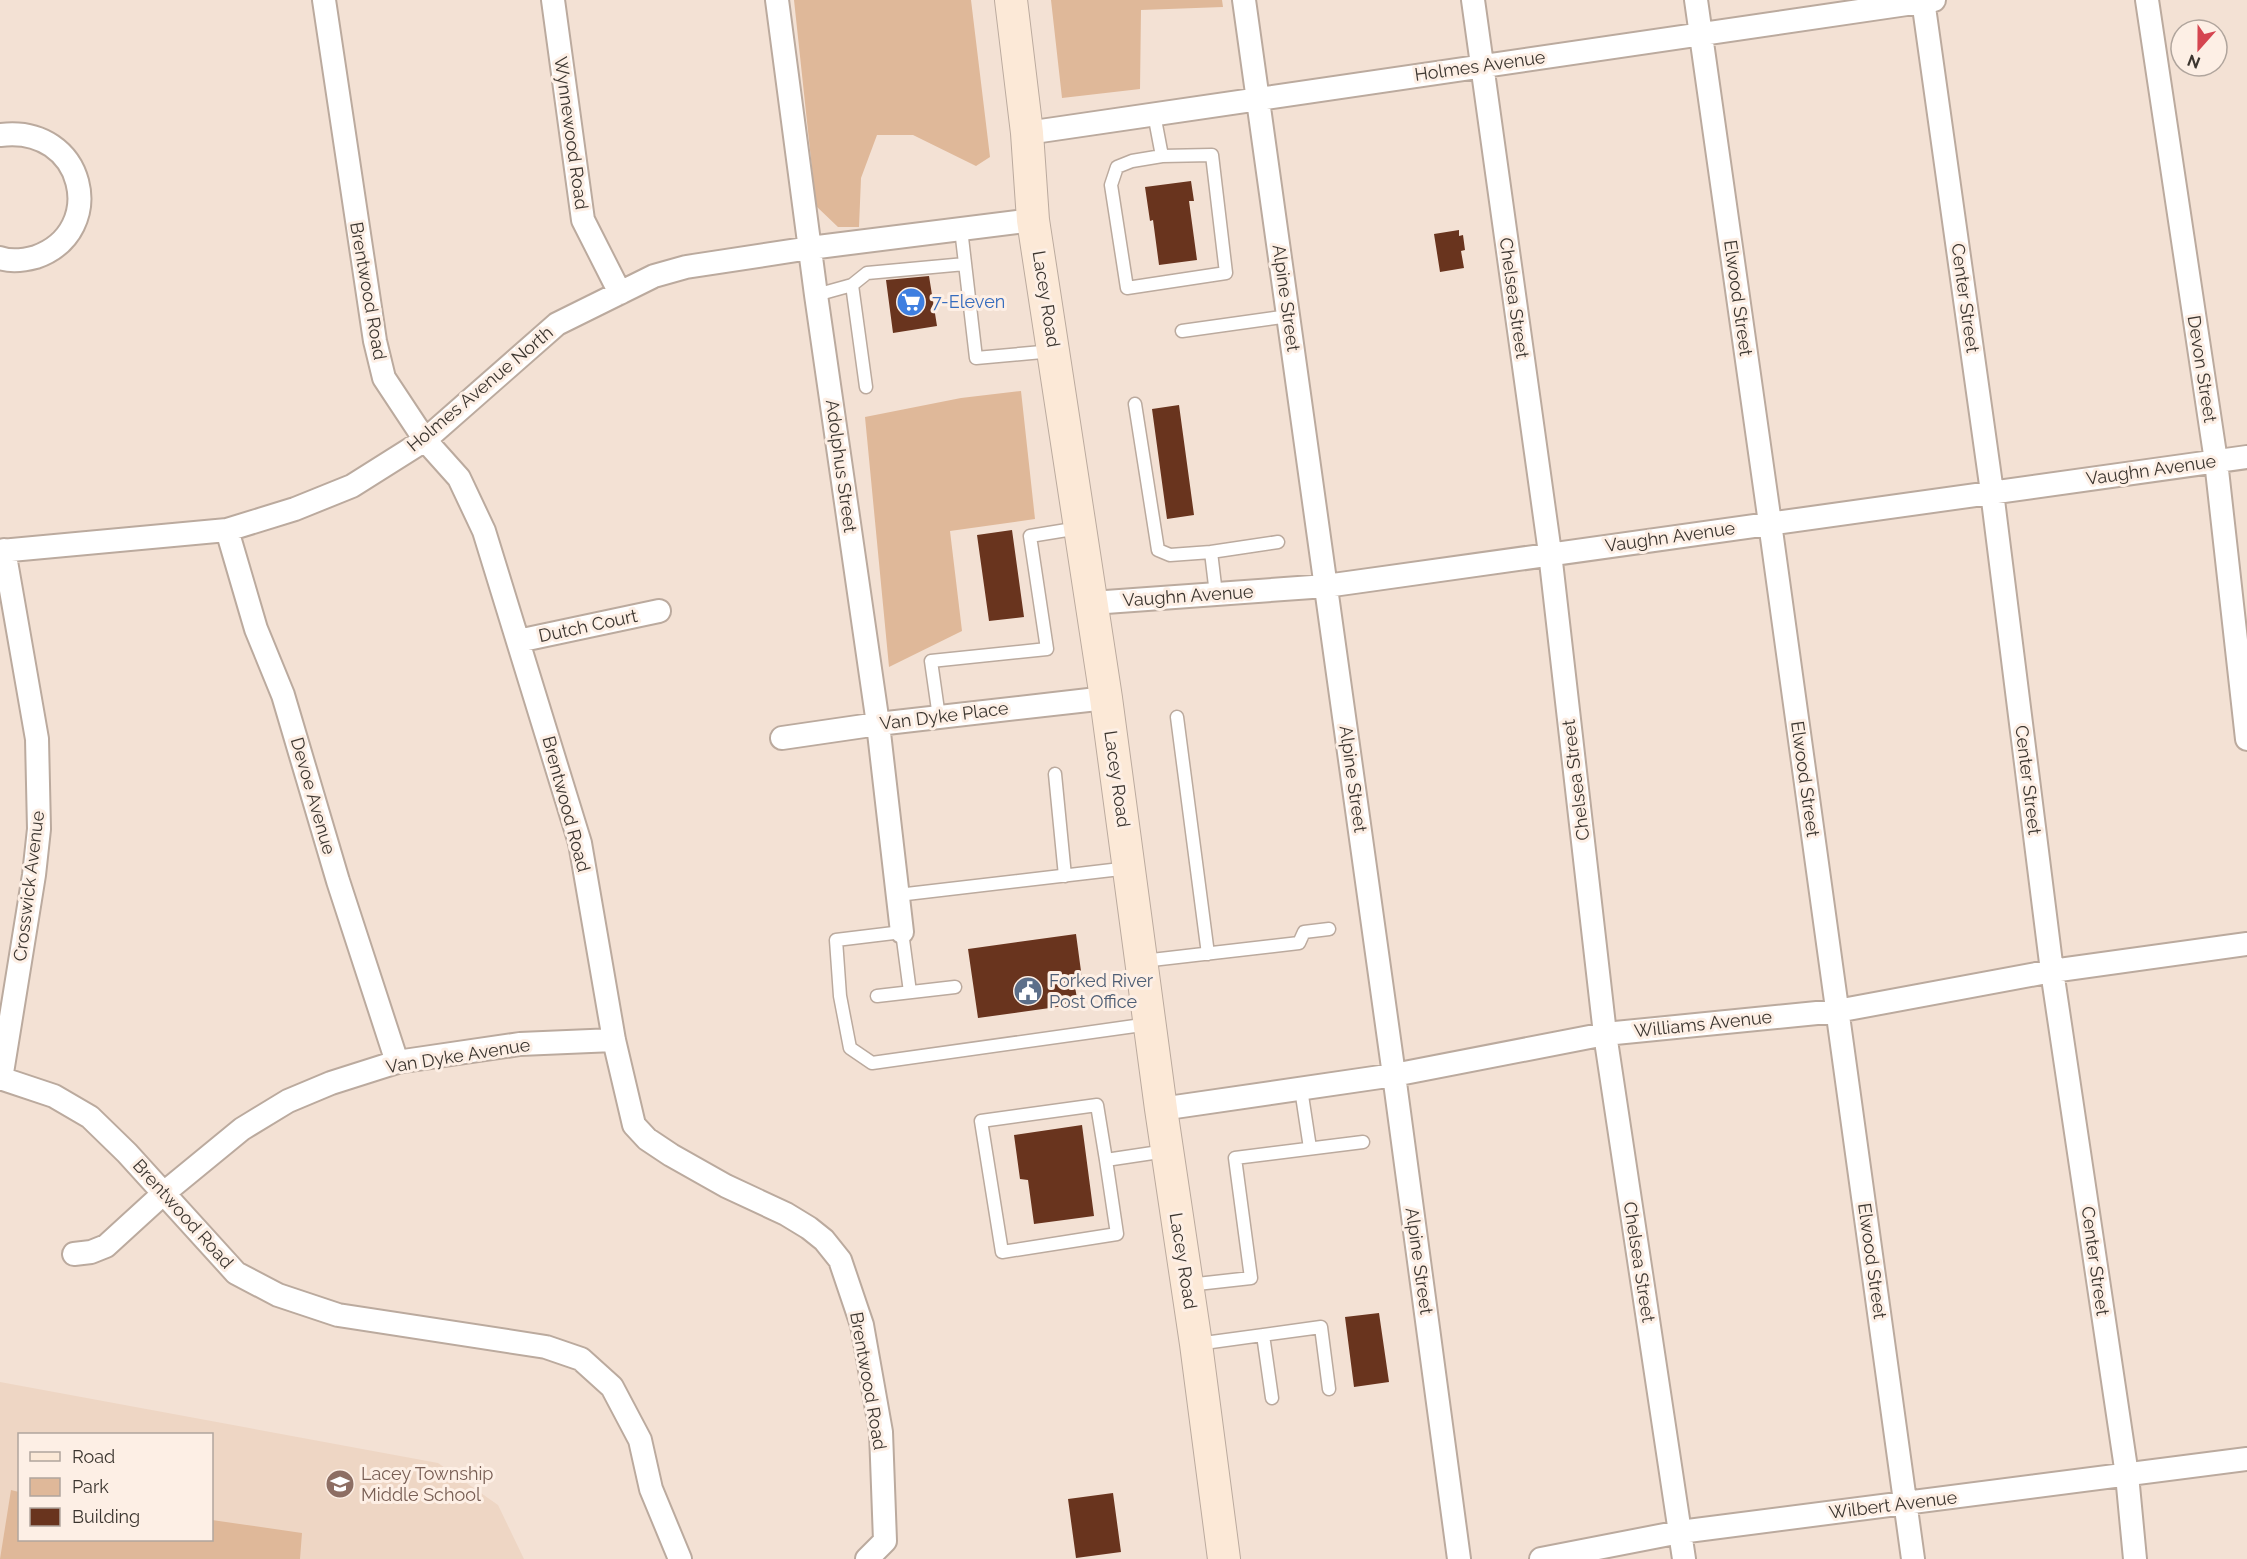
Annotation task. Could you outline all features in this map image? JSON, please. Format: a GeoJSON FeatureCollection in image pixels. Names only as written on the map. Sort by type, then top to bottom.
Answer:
{"type":"FeatureCollection","features":[{"type":"Feature","properties":{"kind":"main road","name":"Lacey Road"},"geometry":{"type":"LineString","coordinates":[[1011,0],[1027,133],[1033,220],[1106,698],[1224,1559]]}},
{"type":"Feature","properties":{"kind":"street","name":"Brentwood Road"},"geometry":{"type":"LineString","coordinates":[[324,0],[375,340],[384,378],[425,440],[459,478],[484,531],[580,843],[614,1040],[634,1125],[647,1139],[726,1186],[786,1214],[824,1240],[840,1260],[862,1325],[881,1432],[885,1541],[867,1559]]}},
{"type":"Feature","properties":{"kind":"street","name":"Wynnewood Road"},"geometry":{"type":"LineString","coordinates":[[553,0],[583,220],[620,293]]}},
{"type":"Feature","properties":{"kind":"street","name":"Adolphus Street"},"geometry":{"type":"LineString","coordinates":[[777,0],[816,295],[878,724],[902,932]]}},
{"type":"Feature","properties":{"kind":"street","name":"Alpine Street"},"geometry":{"type":"LineString","coordinates":[[1244,0],[1459,1559]]}},
{"type":"Feature","properties":{"kind":"street","name":"Chelsea Street"},"geometry":{"type":"LineString","coordinates":[[1473,0],[1550,553],[1605,1034],[1684,1559]]}},
{"type":"Feature","properties":{"kind":"street","name":"Elwood Street"},"geometry":{"type":"LineString","coordinates":[[1696,0],[1913,1559]]}},
{"type":"Feature","properties":{"kind":"street","name":"Holmes Avenue"},"geometry":{"type":"LineString","coordinates":[[1027,133],[1927,0]]}},
{"type":"Feature","properties":{"kind":"street","name":"Center Street"},"geometry":{"type":"LineString","coordinates":[[1927,0],[2052,971],[2127,1475],[2135,1559]]}},
{"type":"Feature","properties":{"kind":"street","name":"Devon Street"},"geometry":{"type":"LineString","coordinates":[[2147,0],[2216,461],[2247,739]]}},
{"type":"Feature","properties":{"kind":"street"},"geometry":{"type":"LineString","coordinates":[[0,135],[21,133],[40,138],[57,148],[70,163],[78,181],[80,201],[75,220],[64,239],[47,253],[26,260],[0,258]]}},
{"type":"Feature","properties":{"kind":"street","name":"Holmes Avenue North"},"geometry":{"type":"LineString","coordinates":[[2,550],[227,530],[295,509],[352,486],[425,440],[557,324],[654,276],[686,267],[810,248],[1033,220]]}},
{"type":"Feature","properties":{"kind":"street","name":"Vaughn Avenue"},"geometry":{"type":"LineString","coordinates":[[1092,603],[1326,586],[2247,457]]}},
{"type":"Feature","properties":{"kind":"street","name":"Devoe Avenue"},"geometry":{"type":"LineString","coordinates":[[227,530],[256,629],[283,695],[338,881],[397,1062]]}},
{"type":"Feature","properties":{"kind":"street","name":"Crosswick Avenue"},"geometry":{"type":"LineString","coordinates":[[1,1079],[34,875],[39,828],[37,739],[2,550]]}},
{"type":"Feature","properties":{"kind":"street","name":"Dutch Court"},"geometry":{"type":"LineString","coordinates":[[518,641],[659,611]]}},
{"type":"Feature","properties":{"kind":"street","name":"Van Dyke Place"},"geometry":{"type":"LineString","coordinates":[[782,738],[878,724],[1106,698]]}},
{"type":"Feature","properties":{"kind":"street","name":"Williams Avenue"},"geometry":{"type":"LineString","coordinates":[[1161,1109],[1394,1075],[1605,1034],[1837,1011],[2052,971],[2247,944]]}},
{"type":"Feature","properties":{"kind":"street","name":"Van Dyke Avenue"},"geometry":{"type":"LineString","coordinates":[[74,1254],[91,1252],[106,1246],[164,1193],[242,1129],[288,1101],[331,1083],[397,1062],[520,1044],[614,1040]]}},
{"type":"Feature","properties":{"kind":"street","name":"Brentwood Road"},"geometry":{"type":"LineString","coordinates":[[1,1079],[54,1096],[90,1117],[164,1193],[236,1273],[278,1295],[338,1315],[546,1347],[581,1359],[612,1387],[640,1440],[651,1489],[680,1559]]}},
{"type":"Feature","properties":{"kind":"street","name":"Wilbert Avenue"},"geometry":{"type":"LineString","coordinates":[[1541,1559],[1680,1532],[2247,1459]]}},
{"type":"Feature","properties":{"kind":"lane"},"geometry":{"type":"LineString","coordinates":[[1154,114],[1162,156]]}},
{"type":"Feature","properties":{"kind":"lane"},"geometry":{"type":"LineString","coordinates":[[1212,155],[1226,273],[1127,288],[1111,185],[1117,167],[1132,161],[1162,156],[1212,155]]}},
{"type":"Feature","properties":{"kind":"lane"},"geometry":{"type":"LineString","coordinates":[[961,229],[976,358],[1054,351]]}},
{"type":"Feature","properties":{"kind":"lane"},"geometry":{"type":"LineString","coordinates":[[816,295],[852,285],[867,273],[965,264]]}},
{"type":"Feature","properties":{"kind":"lane"},"geometry":{"type":"LineString","coordinates":[[852,285],[866,387]]}},
{"type":"Feature","properties":{"kind":"lane"},"geometry":{"type":"LineString","coordinates":[[1182,331],[1288,316]]}},
{"type":"Feature","properties":{"kind":"lane"},"geometry":{"type":"LineString","coordinates":[[1134,404],[1158,550],[1170,555],[1211,552],[1278,542]]}},
{"type":"Feature","properties":{"kind":"lane"},"geometry":{"type":"LineString","coordinates":[[939,717],[931,661],[1047,649],[1030,536],[1081,528]]}},
{"type":"Feature","properties":{"kind":"lane"},"geometry":{"type":"LineString","coordinates":[[1211,552],[1215,594]]}},
{"type":"Feature","properties":{"kind":"lane"},"geometry":{"type":"LineString","coordinates":[[1177,717],[1208,954]]}},
{"type":"Feature","properties":{"kind":"lane"},"geometry":{"type":"LineString","coordinates":[[1055,774],[1065,876]]}},
{"type":"Feature","properties":{"kind":"lane"},"geometry":{"type":"LineString","coordinates":[[898,895],[1129,868]]}},
{"type":"Feature","properties":{"kind":"lane"},"geometry":{"type":"LineString","coordinates":[[1142,962],[1299,943],[1304,932],[1329,929]]}},
{"type":"Feature","properties":{"kind":"lane"},"geometry":{"type":"LineString","coordinates":[[910,992],[902,932],[836,940],[840,996],[850,1048],[872,1063],[1150,1024]]}},
{"type":"Feature","properties":{"kind":"lane"},"geometry":{"type":"LineString","coordinates":[[877,996],[956,987]]}},
{"type":"Feature","properties":{"kind":"lane"},"geometry":{"type":"LineString","coordinates":[[1301,1089],[1310,1148]]}},
{"type":"Feature","properties":{"kind":"lane"},"geometry":{"type":"LineString","coordinates":[[1097,1105],[1106,1160],[1117,1234],[1002,1252],[981,1121],[1097,1105]]}},
{"type":"Feature","properties":{"kind":"lane"},"geometry":{"type":"LineString","coordinates":[[1187,1285],[1251,1278],[1235,1158],[1363,1142]]}},
{"type":"Feature","properties":{"kind":"lane"},"geometry":{"type":"LineString","coordinates":[[1106,1160],[1167,1151]]}},
{"type":"Feature","properties":{"kind":"lane"},"geometry":{"type":"LineString","coordinates":[[1196,1344],[1321,1327],[1329,1389]]}},
{"type":"Feature","properties":{"kind":"lane"},"geometry":{"type":"LineString","coordinates":[[1263,1335],[1272,1398]]}},
{"type":"Feature","properties":{"kind":"shaded area","name":"Lacey Township Middle School"},"geometry":{"type":"Polygon","coordinates":[[[0,1382],[438,1463],[498,1505],[524,1559],[0,1559],[0,1382]]]}},
{"type":"Feature","properties":{"kind":"green space"},"geometry":{"type":"Polygon","coordinates":[[[794,0],[971,0],[990,157],[976,166],[913,135],[877,135],[861,178],[859,227],[838,227],[816,206],[794,0]]]}},
{"type":"Feature","properties":{"kind":"green space"},"geometry":{"type":"Polygon","coordinates":[[[1051,0],[1222,0],[1223,7],[1141,10],[1140,89],[1062,98],[1051,0]]]}},
{"type":"Feature","properties":{"kind":"green space"},"geometry":{"type":"Polygon","coordinates":[[[1021,391],[1035,519],[950,531],[962,631],[889,667],[865,417],[961,398],[1021,391]]]}},
{"type":"Feature","properties":{"kind":"green space"},"geometry":{"type":"Polygon","coordinates":[[[11,1490],[18,1492],[18,1541],[213,1541],[213,1520],[302,1533],[300,1559],[0,1559],[11,1490]]]}},
{"type":"Feature","properties":{"kind":"building"},"geometry":{"type":"Polygon","coordinates":[[[1191,181],[1194,201],[1189,201],[1197,260],[1159,265],[1153,220],[1150,221],[1145,187],[1191,181]]]}},
{"type":"Feature","properties":{"kind":"building"},"geometry":{"type":"Polygon","coordinates":[[[1459,230],[1459,236],[1463,235],[1465,250],[1461,251],[1464,268],[1440,272],[1434,234],[1459,230]]]}},
{"type":"Feature","properties":{"kind":"building","name":"7-Eleven"},"geometry":{"type":"Polygon","coordinates":[[[929,276],[937,326],[893,333],[886,280],[929,276]]]}},
{"type":"Feature","properties":{"kind":"building"},"geometry":{"type":"Polygon","coordinates":[[[1179,405],[1194,515],[1167,519],[1152,409],[1179,405]]]}},
{"type":"Feature","properties":{"kind":"building"},"geometry":{"type":"Polygon","coordinates":[[[1012,530],[1024,617],[989,621],[977,535],[1012,530]]]}},
{"type":"Feature","properties":{"kind":"building"},"geometry":{"type":"Polygon","coordinates":[[[1076,934],[1083,986],[1075,987],[1078,1004],[978,1018],[968,949],[1076,934]]]}},
{"type":"Feature","properties":{"kind":"building"},"geometry":{"type":"Polygon","coordinates":[[[1082,1125],[1094,1216],[1034,1224],[1028,1180],[1020,1179],[1014,1135],[1082,1125]]]}},
{"type":"Feature","properties":{"kind":"building"},"geometry":{"type":"Polygon","coordinates":[[[1379,1313],[1389,1382],[1354,1387],[1345,1317],[1379,1313]]]}},
{"type":"Feature","properties":{"kind":"building"},"geometry":{"type":"Polygon","coordinates":[[[1113,1493],[1121,1552],[1076,1558],[1068,1499],[1113,1493]]]}},
{"type":"Feature","properties":{"kind":"place","name":"7-Eleven"},"geometry":{"type":"Point","coordinates":[911,302]}},
{"type":"Feature","properties":{"kind":"place","name":"Forked River Post Office"},"geometry":{"type":"Point","coordinates":[1028,991]}},
{"type":"Feature","properties":{"kind":"place","name":"Lacey Township Middle School"},"geometry":{"type":"Point","coordinates":[340,1484]}}]}
